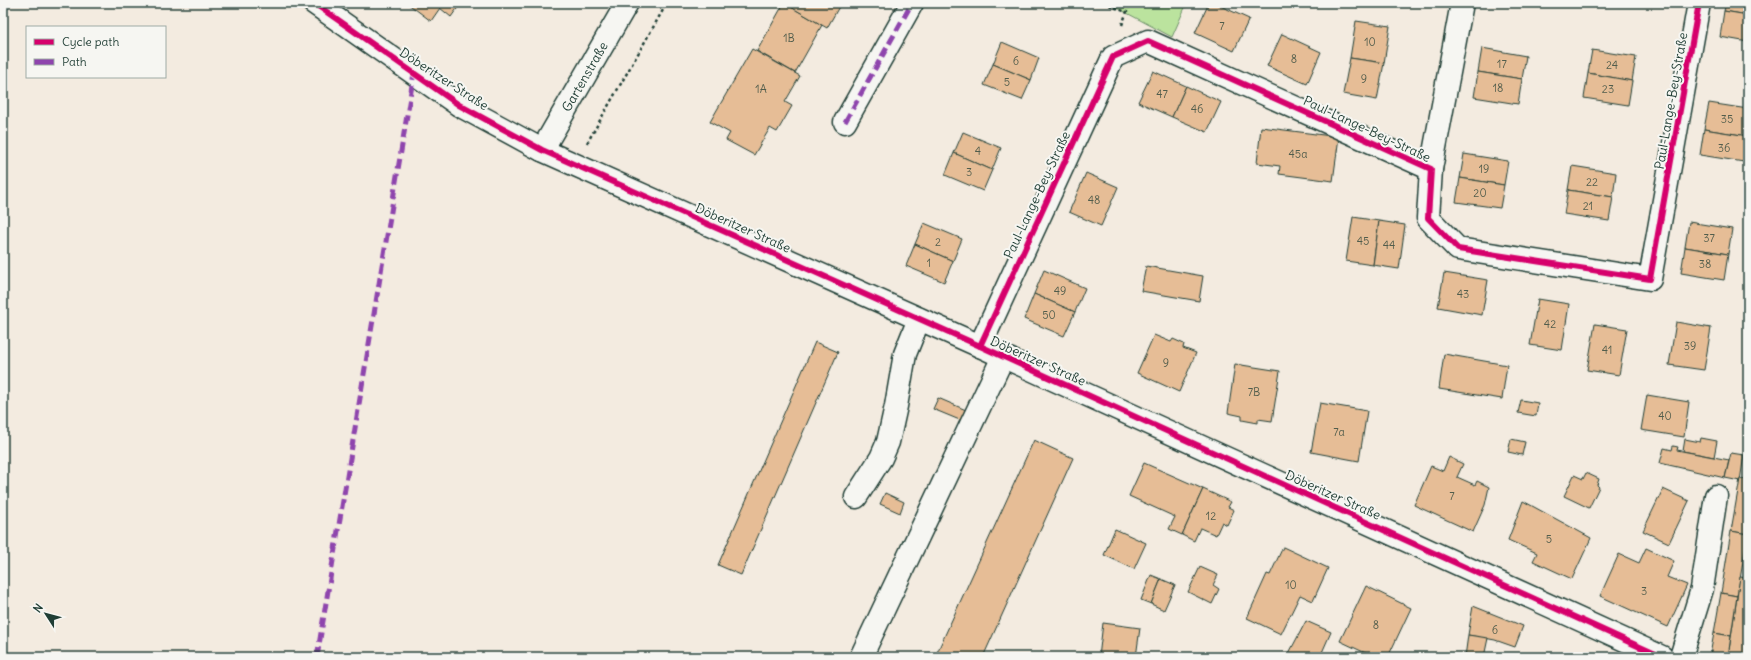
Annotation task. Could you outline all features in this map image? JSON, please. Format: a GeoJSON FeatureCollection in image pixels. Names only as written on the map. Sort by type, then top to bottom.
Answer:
{"type":"FeatureCollection","features":[{"type":"Feature","properties":{"kind":"street","name":"Döberitzer Straße"},"geometry":{"type":"LineString","coordinates":[[314,3],[459,105],[542,150],[980,346],[1662,657]]}},
{"type":"Feature","properties":{"kind":"street","name":"Gartenstraße"},"geometry":{"type":"LineString","coordinates":[[542,150],[627,3]]}},
{"type":"Feature","properties":{"kind":"street"},"geometry":{"type":"LineString","coordinates":[[845,122],[912,3]]}},
{"type":"Feature","properties":{"kind":"street","name":"Paul-Lange-Bey-Straße"},"geometry":{"type":"LineString","coordinates":[[1462,3],[1431,169],[1428,218],[1458,249],[1650,279],[1699,3]]}},
{"type":"Feature","properties":{"kind":"street","name":"Paul-Lange-Bey-Straße"},"geometry":{"type":"LineString","coordinates":[[980,346],[1113,57],[1148,41],[1431,169]]}},
{"type":"Feature","properties":{"kind":"street"},"geometry":{"type":"LineString","coordinates":[[856,496],[881,458],[888,442],[905,354],[919,319]]}},
{"type":"Feature","properties":{"kind":"street","name":"Döberitzer Straße"},"geometry":{"type":"LineString","coordinates":[[861,657],[1004,357]]}},
{"type":"Feature","properties":{"kind":"street"},"geometry":{"type":"LineString","coordinates":[[1681,657],[1702,588],[1716,496]]}},
{"type":"Feature","properties":{"kind":"path"},"geometry":{"type":"LineString","coordinates":[[575,165],[667,3]]}},
{"type":"Feature","properties":{"kind":"path"},"geometry":{"type":"LineString","coordinates":[[1104,3],[1126,12]]}},
{"type":"Feature","properties":{"kind":"green space"},"geometry":{"type":"Polygon","coordinates":[[[1108,3],[1187,3],[1172,37],[1108,3]]]}},
{"type":"Feature","properties":{"kind":"building"},"geometry":{"type":"Polygon","coordinates":[[[407,3],[461,3],[451,17],[440,8],[431,21],[407,3]]]}},
{"type":"Feature","properties":{"kind":"building"},"geometry":{"type":"Polygon","coordinates":[[[784,3],[822,25],[795,73],[757,51],[784,3]]]}},
{"type":"Feature","properties":{"kind":"building"},"geometry":{"type":"Polygon","coordinates":[[[784,3],[841,3],[827,28],[784,3]]]}},
{"type":"Feature","properties":{"kind":"building"},"geometry":{"type":"Polygon","coordinates":[[[1209,3],[1214,3],[1249,19],[1234,51],[1195,33],[1209,3]]]}},
{"type":"Feature","properties":{"kind":"building"},"geometry":{"type":"Polygon","coordinates":[[[1726,3],[1748,3],[1748,15],[1724,11],[1726,3]]]}},
{"type":"Feature","properties":{"kind":"building"},"geometry":{"type":"Polygon","coordinates":[[[1724,11],[1748,15],[1748,42],[1720,37],[1724,11]]]}},
{"type":"Feature","properties":{"kind":"building"},"geometry":{"type":"Polygon","coordinates":[[[1356,21],[1390,26],[1384,63],[1350,58],[1356,21]]]}},
{"type":"Feature","properties":{"kind":"building"},"geometry":{"type":"Polygon","coordinates":[[[1282,34],[1321,52],[1307,84],[1267,66],[1282,34]]]}},
{"type":"Feature","properties":{"kind":"building"},"geometry":{"type":"Polygon","coordinates":[[[1002,42],[1039,58],[1031,80],[993,64],[1002,42]]]}},
{"type":"Feature","properties":{"kind":"building"},"geometry":{"type":"Polygon","coordinates":[[[1482,48],[1526,56],[1522,79],[1478,72],[1482,48]]]}},
{"type":"Feature","properties":{"kind":"building"},"geometry":{"type":"Polygon","coordinates":[[[752,49],[800,76],[785,102],[792,106],[777,132],[770,128],[754,155],[726,140],[730,133],[710,122],[752,49]]]}},
{"type":"Feature","properties":{"kind":"building"},"geometry":{"type":"Polygon","coordinates":[[[1592,50],[1636,57],[1632,81],[1588,73],[1592,50]]]}},
{"type":"Feature","properties":{"kind":"building"},"geometry":{"type":"Polygon","coordinates":[[[1350,58],[1384,63],[1377,100],[1343,94],[1350,58]]]}},
{"type":"Feature","properties":{"kind":"building"},"geometry":{"type":"Polygon","coordinates":[[[993,64],[1031,80],[1022,100],[984,85],[993,64]]]}},
{"type":"Feature","properties":{"kind":"building"},"geometry":{"type":"Polygon","coordinates":[[[1153,71],[1186,86],[1172,117],[1138,102],[1153,71]]]}},
{"type":"Feature","properties":{"kind":"building"},"geometry":{"type":"Polygon","coordinates":[[[1478,72],[1522,79],[1518,104],[1474,97],[1478,72]]]}},
{"type":"Feature","properties":{"kind":"building"},"geometry":{"type":"Polygon","coordinates":[[[1588,73],[1632,81],[1628,105],[1584,98],[1588,73]]]}},
{"type":"Feature","properties":{"kind":"building"},"geometry":{"type":"Polygon","coordinates":[[[1186,86],[1221,102],[1207,132],[1172,117],[1186,86]]]}},
{"type":"Feature","properties":{"kind":"building"},"geometry":{"type":"Polygon","coordinates":[[[1709,103],[1748,109],[1748,136],[1704,129],[1709,103]]]}},
{"type":"Feature","properties":{"kind":"building"},"geometry":{"type":"Polygon","coordinates":[[[1261,127],[1339,137],[1333,181],[1279,174],[1280,166],[1257,163],[1261,127]]]}},
{"type":"Feature","properties":{"kind":"building"},"geometry":{"type":"Polygon","coordinates":[[[1704,129],[1748,136],[1744,162],[1700,155],[1704,129]]]}},
{"type":"Feature","properties":{"kind":"building"},"geometry":{"type":"Polygon","coordinates":[[[963,132],[1001,148],[992,170],[954,153],[963,132]]]}},
{"type":"Feature","properties":{"kind":"building"},"geometry":{"type":"Polygon","coordinates":[[[954,153],[992,170],[983,191],[945,175],[954,153]]]}},
{"type":"Feature","properties":{"kind":"building"},"geometry":{"type":"Polygon","coordinates":[[[1464,154],[1508,161],[1504,185],[1460,178],[1464,154]]]}},
{"type":"Feature","properties":{"kind":"building"},"geometry":{"type":"Polygon","coordinates":[[[1572,166],[1616,173],[1613,197],[1568,190],[1572,166]]]}},
{"type":"Feature","properties":{"kind":"building"},"geometry":{"type":"Polygon","coordinates":[[[1086,173],[1118,187],[1101,226],[1069,212],[1086,173]]]}},
{"type":"Feature","properties":{"kind":"building"},"geometry":{"type":"Polygon","coordinates":[[[1460,178],[1504,185],[1500,208],[1456,202],[1460,178]]]}},
{"type":"Feature","properties":{"kind":"building"},"geometry":{"type":"Polygon","coordinates":[[[1568,190],[1613,197],[1609,221],[1564,214],[1568,190]]]}},
{"type":"Feature","properties":{"kind":"building"},"geometry":{"type":"Polygon","coordinates":[[[1353,217],[1379,221],[1373,265],[1346,261],[1353,217]]]}},
{"type":"Feature","properties":{"kind":"building"},"geometry":{"type":"Polygon","coordinates":[[[1379,221],[1405,225],[1399,269],[1373,265],[1379,221]]]}},
{"type":"Feature","properties":{"kind":"building"},"geometry":{"type":"Polygon","coordinates":[[[1689,222],[1732,229],[1728,254],[1685,247],[1689,222]]]}},
{"type":"Feature","properties":{"kind":"building"},"geometry":{"type":"Polygon","coordinates":[[[924,223],[962,239],[953,261],[915,244],[924,223]]]}},
{"type":"Feature","properties":{"kind":"building"},"geometry":{"type":"Polygon","coordinates":[[[915,244],[953,261],[944,282],[906,266],[915,244]]]}},
{"type":"Feature","properties":{"kind":"building"},"geometry":{"type":"Polygon","coordinates":[[[1685,247],[1728,254],[1724,280],[1681,273],[1685,247]]]}},
{"type":"Feature","properties":{"kind":"building"},"geometry":{"type":"Polygon","coordinates":[[[1146,266],[1203,276],[1199,301],[1141,291],[1146,266]]]}},
{"type":"Feature","properties":{"kind":"building"},"geometry":{"type":"Polygon","coordinates":[[[1044,270],[1085,288],[1075,312],[1034,294],[1044,270]]]}},
{"type":"Feature","properties":{"kind":"building"},"geometry":{"type":"Polygon","coordinates":[[[1444,273],[1488,280],[1482,315],[1438,307],[1444,273]]]}},
{"type":"Feature","properties":{"kind":"building"},"geometry":{"type":"Polygon","coordinates":[[[1034,294],[1075,312],[1064,336],[1024,319],[1034,294]]]}},
{"type":"Feature","properties":{"kind":"building"},"geometry":{"type":"Polygon","coordinates":[[[1538,299],[1569,304],[1562,350],[1530,345],[1538,299]]]}},
{"type":"Feature","properties":{"kind":"building"},"geometry":{"type":"Polygon","coordinates":[[[1676,322],[1711,328],[1704,370],[1669,365],[1676,322]]]}},
{"type":"Feature","properties":{"kind":"building"},"geometry":{"type":"Polygon","coordinates":[[[1595,324],[1627,329],[1619,375],[1587,370],[1595,324]]]}},
{"type":"Feature","properties":{"kind":"building"},"geometry":{"type":"Polygon","coordinates":[[[1154,335],[1171,342],[1173,339],[1184,344],[1183,348],[1196,353],[1179,392],[1137,373],[1154,335]]]}},
{"type":"Feature","properties":{"kind":"building"},"geometry":{"type":"Polygon","coordinates":[[[815,342],[838,352],[741,575],[718,565],[815,342]]]}},
{"type":"Feature","properties":{"kind":"building"},"geometry":{"type":"Polygon","coordinates":[[[1444,354],[1507,365],[1502,399],[1439,389],[1444,354]]]}},
{"type":"Feature","properties":{"kind":"building"},"geometry":{"type":"Polygon","coordinates":[[[1235,364],[1280,371],[1272,421],[1258,419],[1258,423],[1242,420],[1242,416],[1228,413],[1235,364]]]}},
{"type":"Feature","properties":{"kind":"building"},"geometry":{"type":"Polygon","coordinates":[[[1647,395],[1689,402],[1684,437],[1641,430],[1647,395]]]}},
{"type":"Feature","properties":{"kind":"building"},"geometry":{"type":"Polygon","coordinates":[[[938,398],[966,410],[962,421],[933,409],[938,398]]]}},
{"type":"Feature","properties":{"kind":"building"},"geometry":{"type":"Polygon","coordinates":[[[1521,400],[1538,403],[1536,416],[1518,413],[1521,400]]]}},
{"type":"Feature","properties":{"kind":"building"},"geometry":{"type":"Polygon","coordinates":[[[1320,403],[1367,411],[1359,461],[1311,452],[1320,403]]]}},
{"type":"Feature","properties":{"kind":"building"},"geometry":{"type":"Polygon","coordinates":[[[1701,438],[1717,441],[1714,457],[1683,451],[1685,439],[1700,442],[1701,438]]]}},
{"type":"Feature","properties":{"kind":"building"},"geometry":{"type":"Polygon","coordinates":[[[1511,439],[1525,442],[1522,455],[1508,452],[1511,439]]]}},
{"type":"Feature","properties":{"kind":"building"},"geometry":{"type":"Polygon","coordinates":[[[1034,440],[1073,458],[983,657],[935,657],[1034,440]]]}},
{"type":"Feature","properties":{"kind":"building"},"geometry":{"type":"Polygon","coordinates":[[[1673,446],[1678,447],[1677,450],[1729,460],[1725,478],[1660,463],[1664,448],[1672,450],[1673,446]]]}},
{"type":"Feature","properties":{"kind":"building"},"geometry":{"type":"Polygon","coordinates":[[[1731,453],[1744,455],[1740,481],[1725,478],[1731,453]]]}},
{"type":"Feature","properties":{"kind":"building"},"geometry":{"type":"Polygon","coordinates":[[[1449,457],[1463,464],[1457,477],[1475,485],[1477,481],[1489,487],[1485,505],[1473,532],[1414,505],[1431,466],[1443,471],[1449,457]]]}},
{"type":"Feature","properties":{"kind":"building"},"geometry":{"type":"Polygon","coordinates":[[[1144,463],[1203,489],[1182,535],[1169,529],[1175,517],[1129,496],[1144,463]]]}},
{"type":"Feature","properties":{"kind":"building"},"geometry":{"type":"Polygon","coordinates":[[[1586,473],[1599,479],[1597,485],[1599,487],[1589,508],[1564,496],[1574,475],[1583,479],[1586,473]]]}},
{"type":"Feature","properties":{"kind":"building"},"geometry":{"type":"Polygon","coordinates":[[[1740,479],[1748,480],[1747,534],[1731,531],[1740,479]]]}},
{"type":"Feature","properties":{"kind":"building"},"geometry":{"type":"Polygon","coordinates":[[[1203,489],[1231,502],[1228,507],[1234,510],[1227,525],[1222,522],[1216,535],[1200,528],[1194,541],[1182,535],[1203,489]]]}},
{"type":"Feature","properties":{"kind":"building"},"geometry":{"type":"Polygon","coordinates":[[[1663,489],[1689,501],[1669,543],[1643,531],[1663,489]]]}},
{"type":"Feature","properties":{"kind":"building"},"geometry":{"type":"Polygon","coordinates":[[[885,493],[904,502],[900,513],[880,504],[885,493]]]}},
{"type":"Feature","properties":{"kind":"building"},"geometry":{"type":"Polygon","coordinates":[[[1523,501],[1591,538],[1572,579],[1533,561],[1537,553],[1508,540],[1523,501]]]}},
{"type":"Feature","properties":{"kind":"building"},"geometry":{"type":"Polygon","coordinates":[[[1115,529],[1146,543],[1134,569],[1104,555],[1115,529]]]}},
{"type":"Feature","properties":{"kind":"building"},"geometry":{"type":"Polygon","coordinates":[[[1731,531],[1748,534],[1737,596],[1721,593],[1731,531]]]}},
{"type":"Feature","properties":{"kind":"building"},"geometry":{"type":"Polygon","coordinates":[[[1283,547],[1328,568],[1313,601],[1300,595],[1281,634],[1247,618],[1267,574],[1270,575],[1283,547]]]}},
{"type":"Feature","properties":{"kind":"building"},"geometry":{"type":"Polygon","coordinates":[[[1646,548],[1674,561],[1667,577],[1687,585],[1668,627],[1600,596],[1619,554],[1639,563],[1646,548]]]}},
{"type":"Feature","properties":{"kind":"building"},"geometry":{"type":"Polygon","coordinates":[[[1200,567],[1218,575],[1213,585],[1219,589],[1212,604],[1188,592],[1200,567]]]}},
{"type":"Feature","properties":{"kind":"building"},"geometry":{"type":"Polygon","coordinates":[[[1151,575],[1161,579],[1151,604],[1141,600],[1151,575]]]}},
{"type":"Feature","properties":{"kind":"building"},"geometry":{"type":"Polygon","coordinates":[[[1740,577],[1748,578],[1748,657],[1728,657],[1740,577]]]}},
{"type":"Feature","properties":{"kind":"building"},"geometry":{"type":"Polygon","coordinates":[[[1161,579],[1175,585],[1164,610],[1151,604],[1161,579]]]}},
{"type":"Feature","properties":{"kind":"building"},"geometry":{"type":"Polygon","coordinates":[[[1366,586],[1411,608],[1388,657],[1374,657],[1340,641],[1366,586]]]}},
{"type":"Feature","properties":{"kind":"building"},"geometry":{"type":"Polygon","coordinates":[[[1721,593],[1737,596],[1731,636],[1714,633],[1721,593]]]}},
{"type":"Feature","properties":{"kind":"building"},"geometry":{"type":"Polygon","coordinates":[[[1473,606],[1523,626],[1515,647],[1495,640],[1468,635],[1473,606]]]}},
{"type":"Feature","properties":{"kind":"building"},"geometry":{"type":"Polygon","coordinates":[[[1306,621],[1331,632],[1320,657],[1287,657],[1306,621]]]}},
{"type":"Feature","properties":{"kind":"building"},"geometry":{"type":"Polygon","coordinates":[[[1103,623],[1140,628],[1136,657],[1099,657],[1103,623]]]}},
{"type":"Feature","properties":{"kind":"building"},"geometry":{"type":"Polygon","coordinates":[[[1714,633],[1731,636],[1728,657],[1710,655],[1714,633]]]}},
{"type":"Feature","properties":{"kind":"building"},"geometry":{"type":"Polygon","coordinates":[[[1468,635],[1488,638],[1484,657],[1465,657],[1468,635]]]}},
{"type":"Feature","properties":{"kind":"marked path"},"geometry":{"type":"LineString","coordinates":[[845,122],[912,3]]}},
{"type":"Feature","properties":{"kind":"marked path"},"geometry":{"type":"LineString","coordinates":[[317,657],[414,73]]}},
{"type":"Feature","properties":{"kind":"cycle path"},"geometry":{"type":"LineString","coordinates":[[314,3],[459,105],[542,150],[980,346],[1662,657]]}},
{"type":"Feature","properties":{"kind":"cycle path"},"geometry":{"type":"LineString","coordinates":[[980,346],[1113,57],[1148,41],[1431,169],[1428,218],[1458,249],[1650,279],[1699,3]]}}]}
